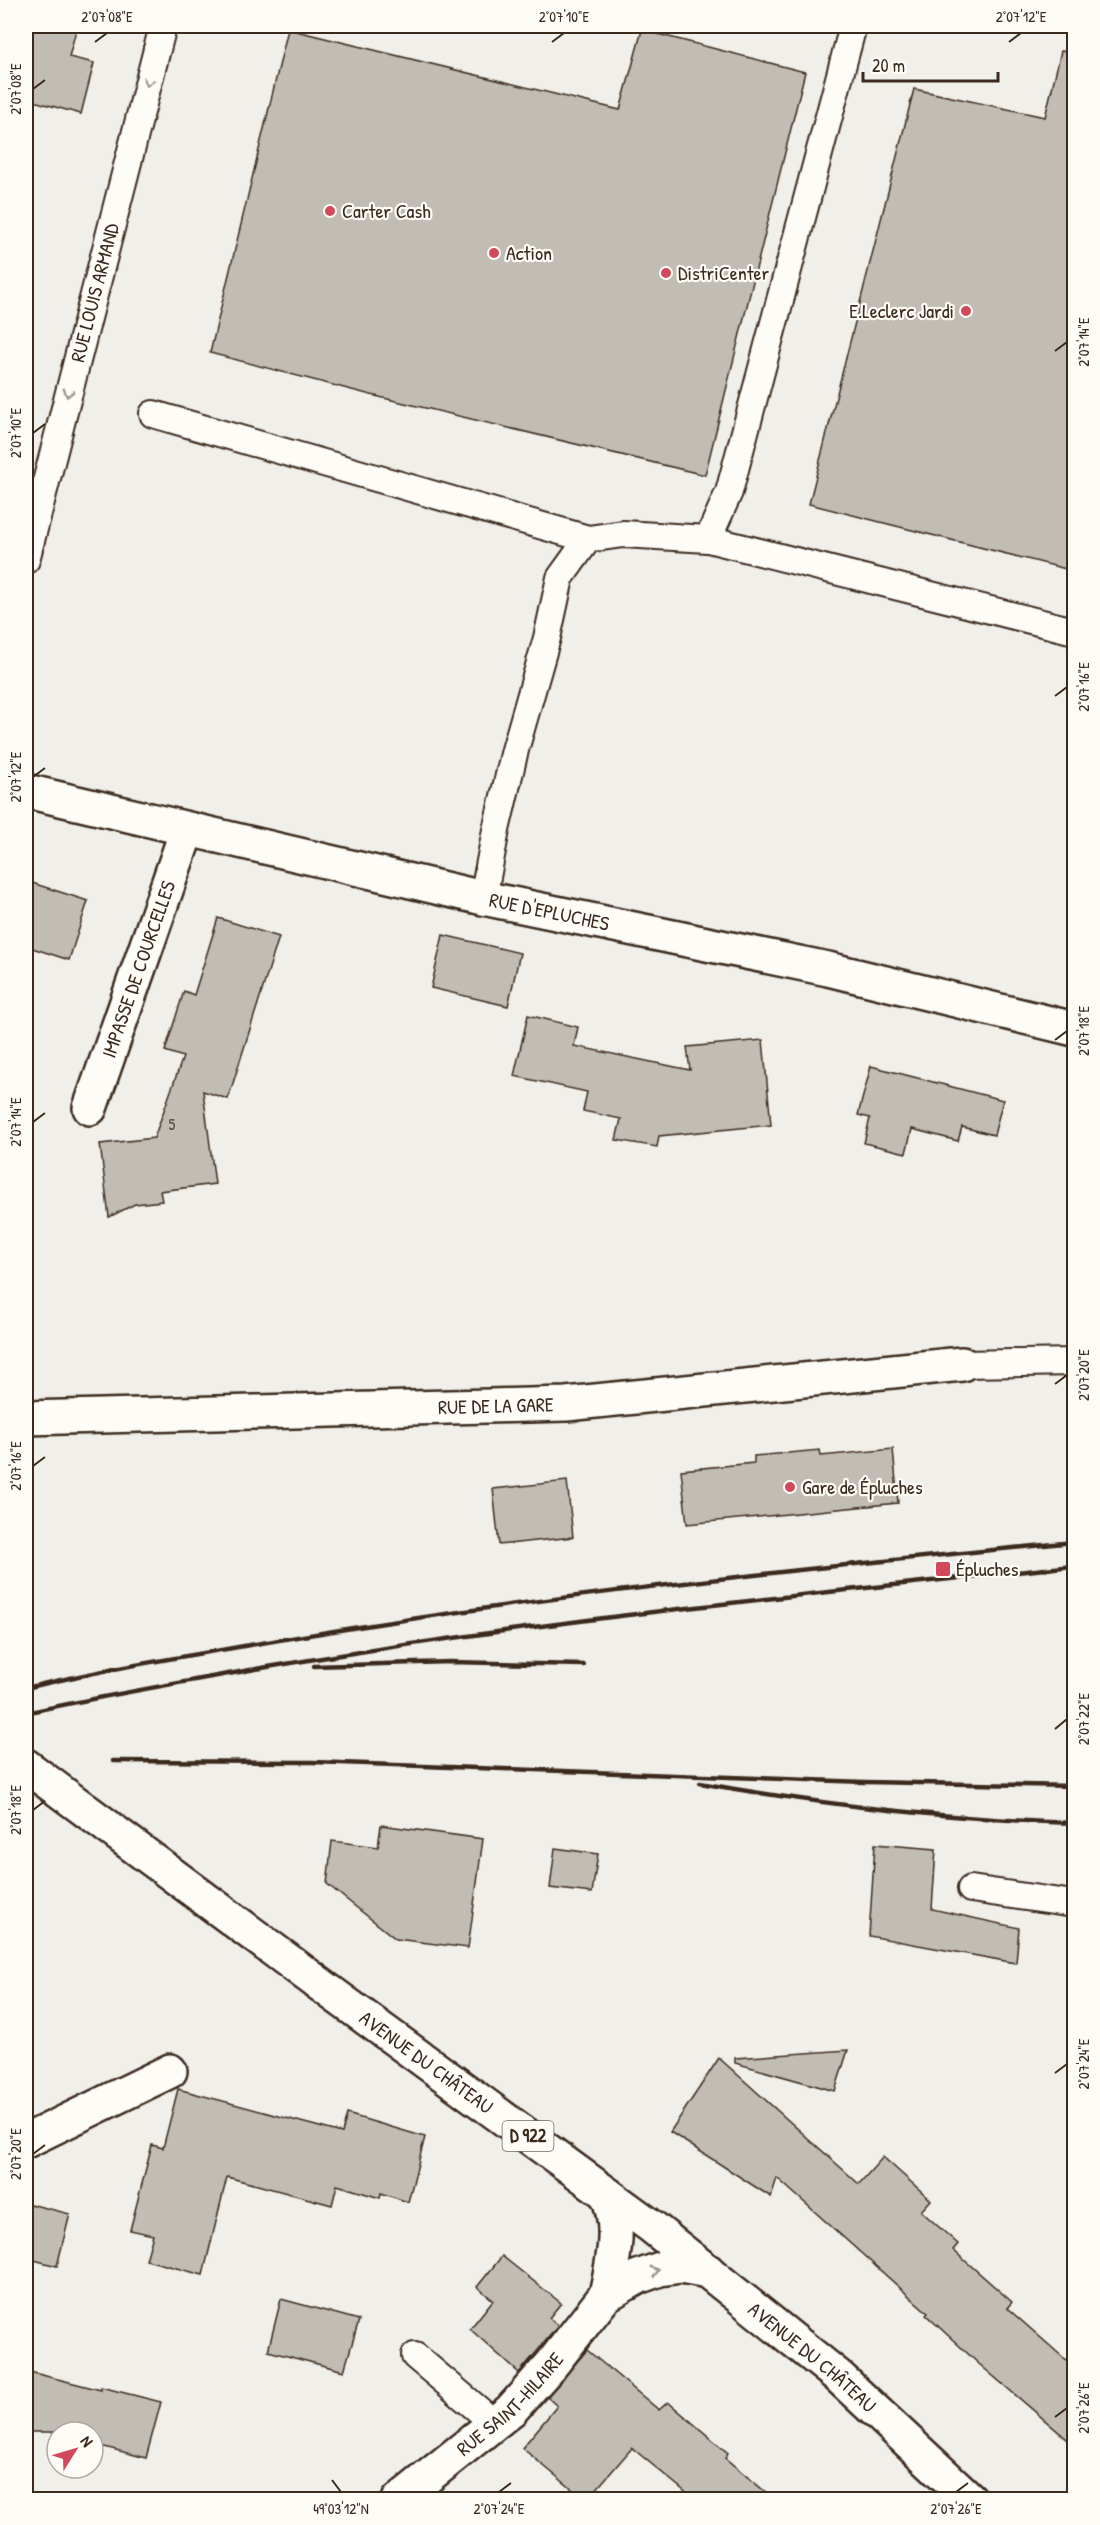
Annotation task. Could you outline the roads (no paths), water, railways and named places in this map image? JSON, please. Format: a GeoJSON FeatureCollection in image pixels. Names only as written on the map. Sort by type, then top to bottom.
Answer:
{"type":"FeatureCollection","features":[{"type":"Feature","properties":{"kind":"street","name":"RUE D'EPLUCHES"},"geometry":{"type":"LineString","coordinates":[[26,791],[483,898],[828,969],[1074,1029]]}},
{"type":"Feature","properties":{"kind":"street","name":"IMPASSE DE COURCELLES"},"geometry":{"type":"LineString","coordinates":[[90,1108],[187,830]]}},
{"type":"Feature","properties":{"kind":"street","name":"RUE DE LA GARE"},"geometry":{"type":"LineString","coordinates":[[26,1418],[566,1404],[962,1364]]}},
{"type":"Feature","properties":{"kind":"street","name":"AVENUE DU CHÂTEAU"},"geometry":{"type":"LineString","coordinates":[[26,1766],[708,2271],[838,2376],[971,2499]]}},
{"type":"Feature","properties":{"kind":"street"},"geometry":{"type":"LineString","coordinates":[[26,2141],[170,2071]]}},
{"type":"Feature","properties":{"kind":"street"},"geometry":{"type":"LineString","coordinates":[[606,2295],[616,2234],[615,2211],[607,2194]]}},
{"type":"Feature","properties":{"kind":"street"},"geometry":{"type":"LineString","coordinates":[[606,2295],[638,2277],[660,2269],[681,2266],[708,2271]]}},
{"type":"Feature","properties":{"kind":"street","name":"RUE SAINT-HILAIRE"},"geometry":{"type":"LineString","coordinates":[[399,2499],[511,2410],[552,2364],[606,2295]]}},
{"type":"Feature","properties":{"kind":"lane","name":"RUE LOUIS ARMAND"},"geometry":{"type":"LineString","coordinates":[[26,560],[163,26]]}},
{"type":"Feature","properties":{"kind":"lane"},"geometry":{"type":"LineString","coordinates":[[708,539],[729,492],[853,26]]}},
{"type":"Feature","properties":{"kind":"lane"},"geometry":{"type":"LineString","coordinates":[[153,414],[588,539],[623,534],[708,539],[1074,631]]}},
{"type":"Feature","properties":{"kind":"lane"},"geometry":{"type":"LineString","coordinates":[[483,898],[515,750],[547,638],[560,578],[588,539]]}},
{"type":"Feature","properties":{"kind":"lane"},"geometry":{"type":"LineString","coordinates":[[962,1364],[1074,1362]]}},
{"type":"Feature","properties":{"kind":"lane"},"geometry":{"type":"LineString","coordinates":[[971,1889],[1074,1904]]}},
{"type":"Feature","properties":{"kind":"lane"},"geometry":{"type":"LineString","coordinates":[[416,2356],[494,2423]]}},
{"type":"Feature","properties":{"kind":"railway"},"geometry":{"type":"LineString","coordinates":[[26,1688],[166,1660],[455,1612],[764,1574],[1074,1542]]}},
{"type":"Feature","properties":{"kind":"railway"},"geometry":{"type":"LineString","coordinates":[[26,1713],[250,1670],[456,1638],[662,1611],[1074,1566]]}},
{"type":"Feature","properties":{"kind":"railway"},"geometry":{"type":"LineString","coordinates":[[314,1666],[450,1662],[584,1665]]}},
{"type":"Feature","properties":{"kind":"railway"},"geometry":{"type":"LineString","coordinates":[[113,1761],[313,1762],[865,1782],[1074,1786]]}},
{"type":"Feature","properties":{"kind":"railway"},"geometry":{"type":"LineString","coordinates":[[700,1783],[886,1810],[1074,1823]]}},
{"type":"Feature","properties":{"kind":"place","name":"Carter Cash"},"geometry":{"type":"Point","coordinates":[330,211]}},
{"type":"Feature","properties":{"kind":"place","name":"Action"},"geometry":{"type":"Point","coordinates":[494,253]}},
{"type":"Feature","properties":{"kind":"place","name":"DistriCenter"},"geometry":{"type":"Point","coordinates":[666,273]}},
{"type":"Feature","properties":{"kind":"place","name":"E.Leclerc Jardi"},"geometry":{"type":"Point","coordinates":[966,311]}},
{"type":"Feature","properties":{"kind":"place","name":"Gare de Épluches"},"geometry":{"type":"Point","coordinates":[790,1487]}},
{"type":"Feature","properties":{"kind":"place","name":"Épluches"},"geometry":{"type":"Point","coordinates":[943,1569]}}]}
